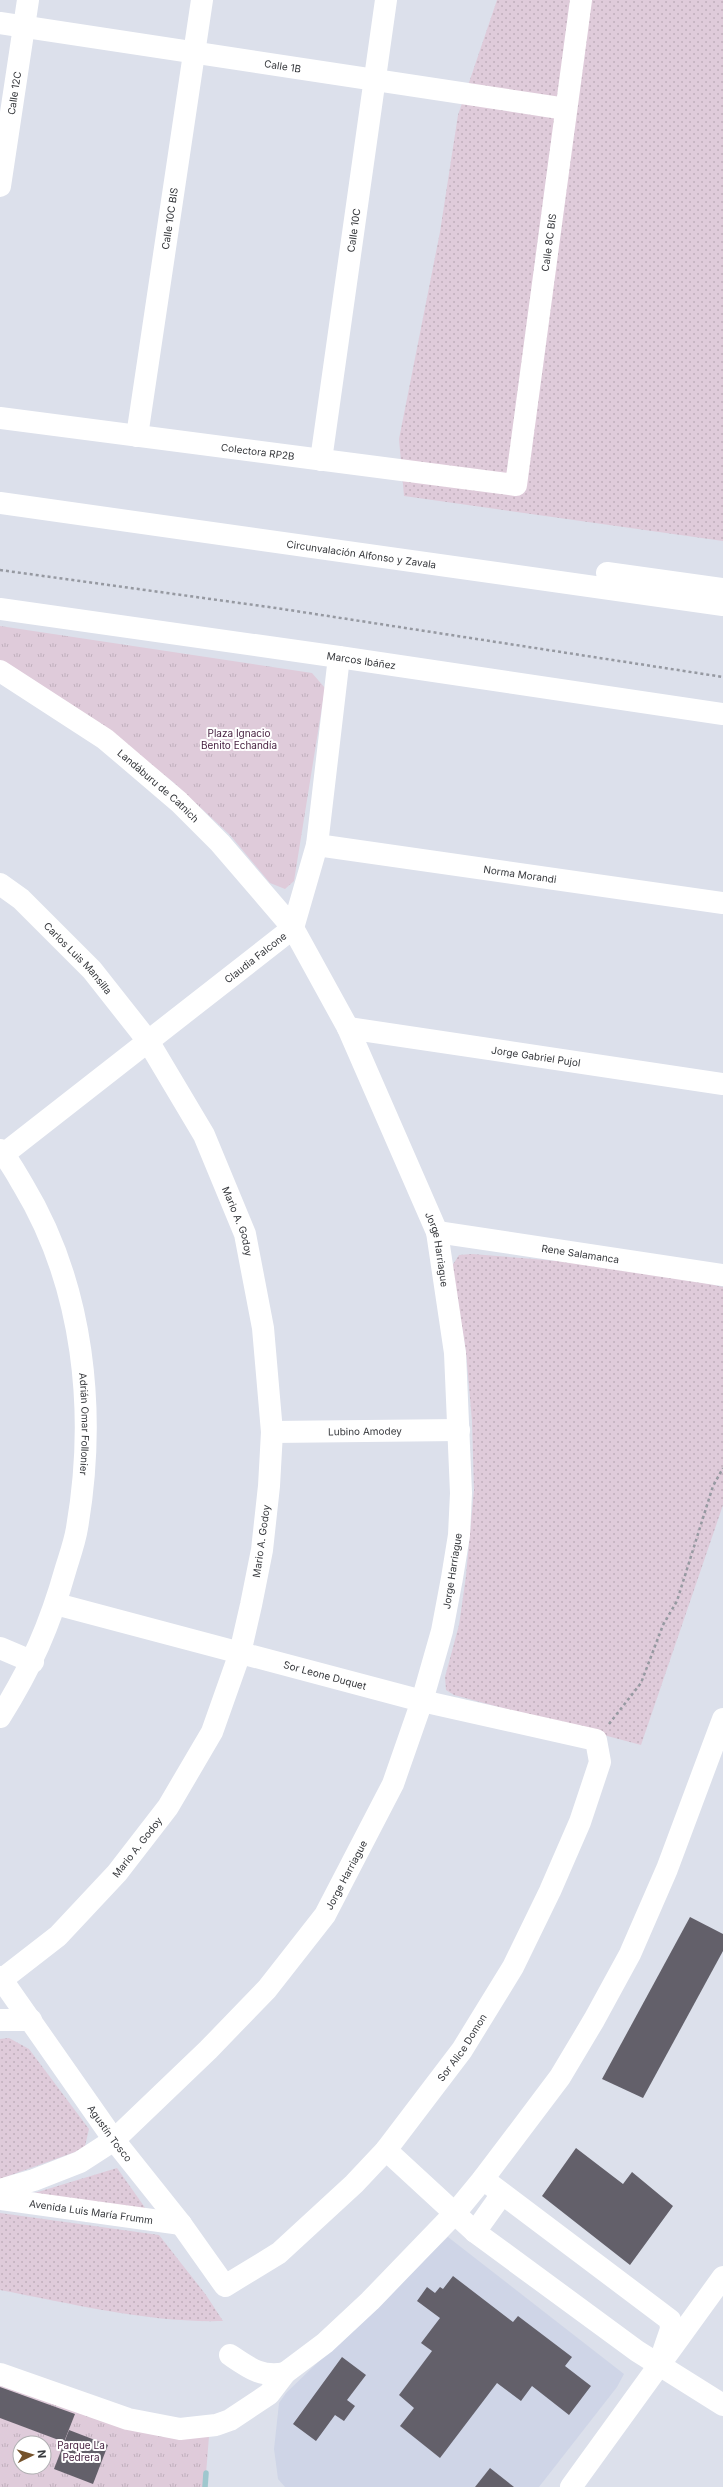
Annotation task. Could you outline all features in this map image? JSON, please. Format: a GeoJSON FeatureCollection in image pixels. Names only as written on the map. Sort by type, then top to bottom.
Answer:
{"type":"FeatureCollection","features":[{"type":"Feature","properties":{"kind":"street","name":"Calle 12C"},"geometry":{"type":"LineString","coordinates":[[0,186],[28,0]]}},
{"type":"Feature","properties":{"kind":"street","name":"Calle 10C BIS"},"geometry":{"type":"LineString","coordinates":[[137,436],[202,0]]}},
{"type":"Feature","properties":{"kind":"street","name":"Calle 10C"},"geometry":{"type":"LineString","coordinates":[[321,460],[386,0]]}},
{"type":"Feature","properties":{"kind":"street","name":"Calle 8C BIS"},"geometry":{"type":"LineString","coordinates":[[516,485],[581,0]]}},
{"type":"Feature","properties":{"kind":"street","name":"Calle 1B"},"geometry":{"type":"LineString","coordinates":[[0,23],[566,109]]}},
{"type":"Feature","properties":{"kind":"street","name":"Colectora RP2B"},"geometry":{"type":"LineString","coordinates":[[0,418],[516,485]]}},
{"type":"Feature","properties":{"kind":"street","name":"Circunvalación Alfonso y Zavala"},"geometry":{"type":"LineString","coordinates":[[0,491],[723,589]]}},
{"type":"Feature","properties":{"kind":"street","name":"Circunvalación Alfonso y Zavala"},"geometry":{"type":"LineString","coordinates":[[0,503],[723,605]]}},
{"type":"Feature","properties":{"kind":"street","name":"Marcos Ibáñez"},"geometry":{"type":"LineString","coordinates":[[0,609],[339,657],[723,714]]}},
{"type":"Feature","properties":{"kind":"street","name":"Claudia Falcone"},"geometry":{"type":"LineString","coordinates":[[1,1154],[292,928],[316,845],[339,657]]}},
{"type":"Feature","properties":{"kind":"street","name":"Landáburu de Catnich"},"geometry":{"type":"LineString","coordinates":[[0,671],[105,739],[145,771],[220,843],[292,928]]}},
{"type":"Feature","properties":{"kind":"street","name":"Norma Morandi"},"geometry":{"type":"LineString","coordinates":[[316,845],[723,903]]}},
{"type":"Feature","properties":{"kind":"street","name":"Carlos Luis Mansilla"},"geometry":{"type":"LineString","coordinates":[[0,884],[21,899],[92,970],[148,1041]]}},
{"type":"Feature","properties":{"kind":"street","name":"Jorge Harriague"},"geometry":{"type":"LineString","coordinates":[[0,2190],[34,2180],[80,2162],[114,2140],[208,2050],[267,1989],[325,1915],[393,1784],[422,1701],[442,1630],[459,1535],[461,1493],[455,1353],[437,1232],[348,1028],[292,928]]}},
{"type":"Feature","properties":{"kind":"street","name":"Jorge Gabriel Pujol"},"geometry":{"type":"LineString","coordinates":[[348,1028],[723,1084]]}},
{"type":"Feature","properties":{"kind":"street","name":"Mario A. Godoy"},"geometry":{"type":"LineString","coordinates":[[0,1979],[58,1936],[117,1873],[168,1807],[212,1732],[240,1653],[262,1550],[272,1432],[263,1328],[245,1234],[204,1135],[148,1041]]}},
{"type":"Feature","properties":{"kind":"street","name":"Adrián Omar Follonier"},"geometry":{"type":"LineString","coordinates":[[0,1717],[33,1662],[56,1604],[78,1521],[86,1454],[84,1367],[70,1297],[58,1258],[41,1216],[1,1154]]}},
{"type":"Feature","properties":{"kind":"street","name":"Rene Salamanca"},"geometry":{"type":"LineString","coordinates":[[437,1232],[723,1275]]}},
{"type":"Feature","properties":{"kind":"street","name":"Lubino Amodey"},"geometry":{"type":"LineString","coordinates":[[272,1432],[459,1430]]}},
{"type":"Feature","properties":{"kind":"street","name":"Sor Leone Duquet"},"geometry":{"type":"LineString","coordinates":[[56,1604],[422,1701],[596,1740]]}},
{"type":"Feature","properties":{"kind":"street"},"geometry":{"type":"LineString","coordinates":[[0,1648],[33,1662]]}},
{"type":"Feature","properties":{"kind":"street"},"geometry":{"type":"LineString","coordinates":[[0,2374],[128,2418],[180,2429],[216,2425],[230,2420],[270,2394],[285,2373],[325,2343],[370,2301],[455,2213],[483,2179],[560,2077],[594,2020],[630,1954],[667,1869],[723,1719]]}},
{"type":"Feature","properties":{"kind":"street","name":"Sor Alice Domon"},"geometry":{"type":"LineString","coordinates":[[225,2286],[279,2253],[386,2150],[462,2050],[513,1967],[550,1891],[580,1822],[600,1762],[596,1740]]}},
{"type":"Feature","properties":{"kind":"street","name":"Agustín Tosco"},"geometry":{"type":"LineString","coordinates":[[0,1979],[31,2020],[114,2140],[182,2224],[225,2286]]}},
{"type":"Feature","properties":{"kind":"street"},"geometry":{"type":"LineString","coordinates":[[0,2020],[31,2020]]}},
{"type":"Feature","properties":{"kind":"street"},"geometry":{"type":"LineString","coordinates":[[386,2150],[475,2232],[637,2351],[660,2364],[723,2405]]}},
{"type":"Feature","properties":{"kind":"street"},"geometry":{"type":"LineString","coordinates":[[483,2179],[670,2320],[672,2329],[660,2364]]}},
{"type":"Feature","properties":{"kind":"street"},"geometry":{"type":"LineString","coordinates":[[475,2232],[502,2194]]}},
{"type":"Feature","properties":{"kind":"street","name":"Avenida Luis María Frumm"},"geometry":{"type":"LineString","coordinates":[[0,2199],[182,2224]]}},
{"type":"Feature","properties":{"kind":"street"},"geometry":{"type":"LineString","coordinates":[[571,2487],[723,2277]]}},
{"type":"Feature","properties":{"kind":"street"},"geometry":{"type":"LineString","coordinates":[[230,2355],[251,2369],[272,2376],[285,2373]]}},
{"type":"Feature","properties":{"kind":"path"},"geometry":{"type":"LineString","coordinates":[[0,570],[276,608],[723,677]]}},
{"type":"Feature","properties":{"kind":"path"},"geometry":{"type":"LineString","coordinates":[[596,1740],[641,1683],[664,1625],[677,1601],[713,1486],[723,1468]]}},
{"type":"Feature","properties":{"kind":"shaded area"},"geometry":{"type":"Polygon","coordinates":[[[448,2237],[624,2374],[617,2387],[539,2487],[285,2487],[278,2479],[274,2449],[279,2403],[286,2393],[448,2237]]]}},
{"type":"Feature","properties":{"kind":"green space"},"geometry":{"type":"Polygon","coordinates":[[[497,0],[723,0],[723,541],[404,496],[399,439],[440,232],[458,115],[497,0]]]}},
{"type":"Feature","properties":{"kind":"green space","name":"Plaza Ignacio Benito Echandía"},"geometry":{"type":"Polygon","coordinates":[[[0,626],[312,673],[325,688],[294,881],[285,889],[270,883],[230,835],[173,782],[109,731],[0,661],[0,626]]]}},
{"type":"Feature","properties":{"kind":"green space"},"geometry":{"type":"Polygon","coordinates":[[[472,1254],[633,1267],[723,1287],[723,1505],[641,1745],[454,1695],[446,1690],[445,1677],[459,1625],[466,1576],[474,1490],[472,1421],[466,1352],[452,1266],[459,1255],[472,1254]]]}},
{"type":"Feature","properties":{"kind":"green space"},"geometry":{"type":"Polygon","coordinates":[[[9,2038],[29,2049],[89,2129],[85,2146],[75,2152],[0,2179],[0,2039],[9,2038]]]}},
{"type":"Feature","properties":{"kind":"green space"},"geometry":{"type":"Polygon","coordinates":[[[117,2168],[146,2209],[28,2195],[117,2168]]]}},
{"type":"Feature","properties":{"kind":"green space"},"geometry":{"type":"Polygon","coordinates":[[[0,2213],[159,2235],[206,2295],[223,2321],[195,2321],[139,2316],[111,2312],[0,2290],[0,2213]]]}},
{"type":"Feature","properties":{"kind":"green space","name":"Parque La Pedrera"},"geometry":{"type":"Polygon","coordinates":[[[0,2382],[209,2436],[205,2487],[0,2487],[0,2382]]]}},
{"type":"Feature","properties":{"kind":"building"},"geometry":{"type":"Polygon","coordinates":[[[690,1917],[723,1934],[723,1951],[643,2098],[602,2079],[690,1917]]]}},
{"type":"Feature","properties":{"kind":"building"},"geometry":{"type":"Polygon","coordinates":[[[576,2148],[623,2184],[632,2172],[673,2206],[630,2265],[542,2196],[576,2148]]]}},
{"type":"Feature","properties":{"kind":"building"},"geometry":{"type":"Polygon","coordinates":[[[453,2276],[513,2322],[518,2316],[572,2357],[565,2366],[591,2386],[569,2415],[532,2386],[521,2401],[497,2383],[440,2458],[400,2426],[414,2408],[399,2395],[432,2351],[421,2343],[440,2318],[417,2301],[427,2287],[435,2293],[440,2287],[443,2289],[453,2276]]]}},
{"type":"Feature","properties":{"kind":"building"},"geometry":{"type":"Polygon","coordinates":[[[342,2357],[366,2375],[347,2400],[355,2406],[344,2421],[335,2415],[316,2441],[293,2424],[342,2357]]]}},
{"type":"Feature","properties":{"kind":"building"},"geometry":{"type":"Polygon","coordinates":[[[0,2387],[75,2414],[64,2442],[52,2438],[52,2435],[45,2435],[0,2418],[0,2387]]]}},
{"type":"Feature","properties":{"kind":"building"},"geometry":{"type":"Polygon","coordinates":[[[69,2430],[108,2445],[93,2484],[54,2469],[69,2430]]]}},
{"type":"Feature","properties":{"kind":"building"},"geometry":{"type":"Polygon","coordinates":[[[490,2468],[514,2487],[475,2487],[490,2468]]]}},
{"type":"Feature","properties":{"kind":"waterway"},"geometry":{"type":"LineString","coordinates":[[205,2487],[206,2473]]}}]}
